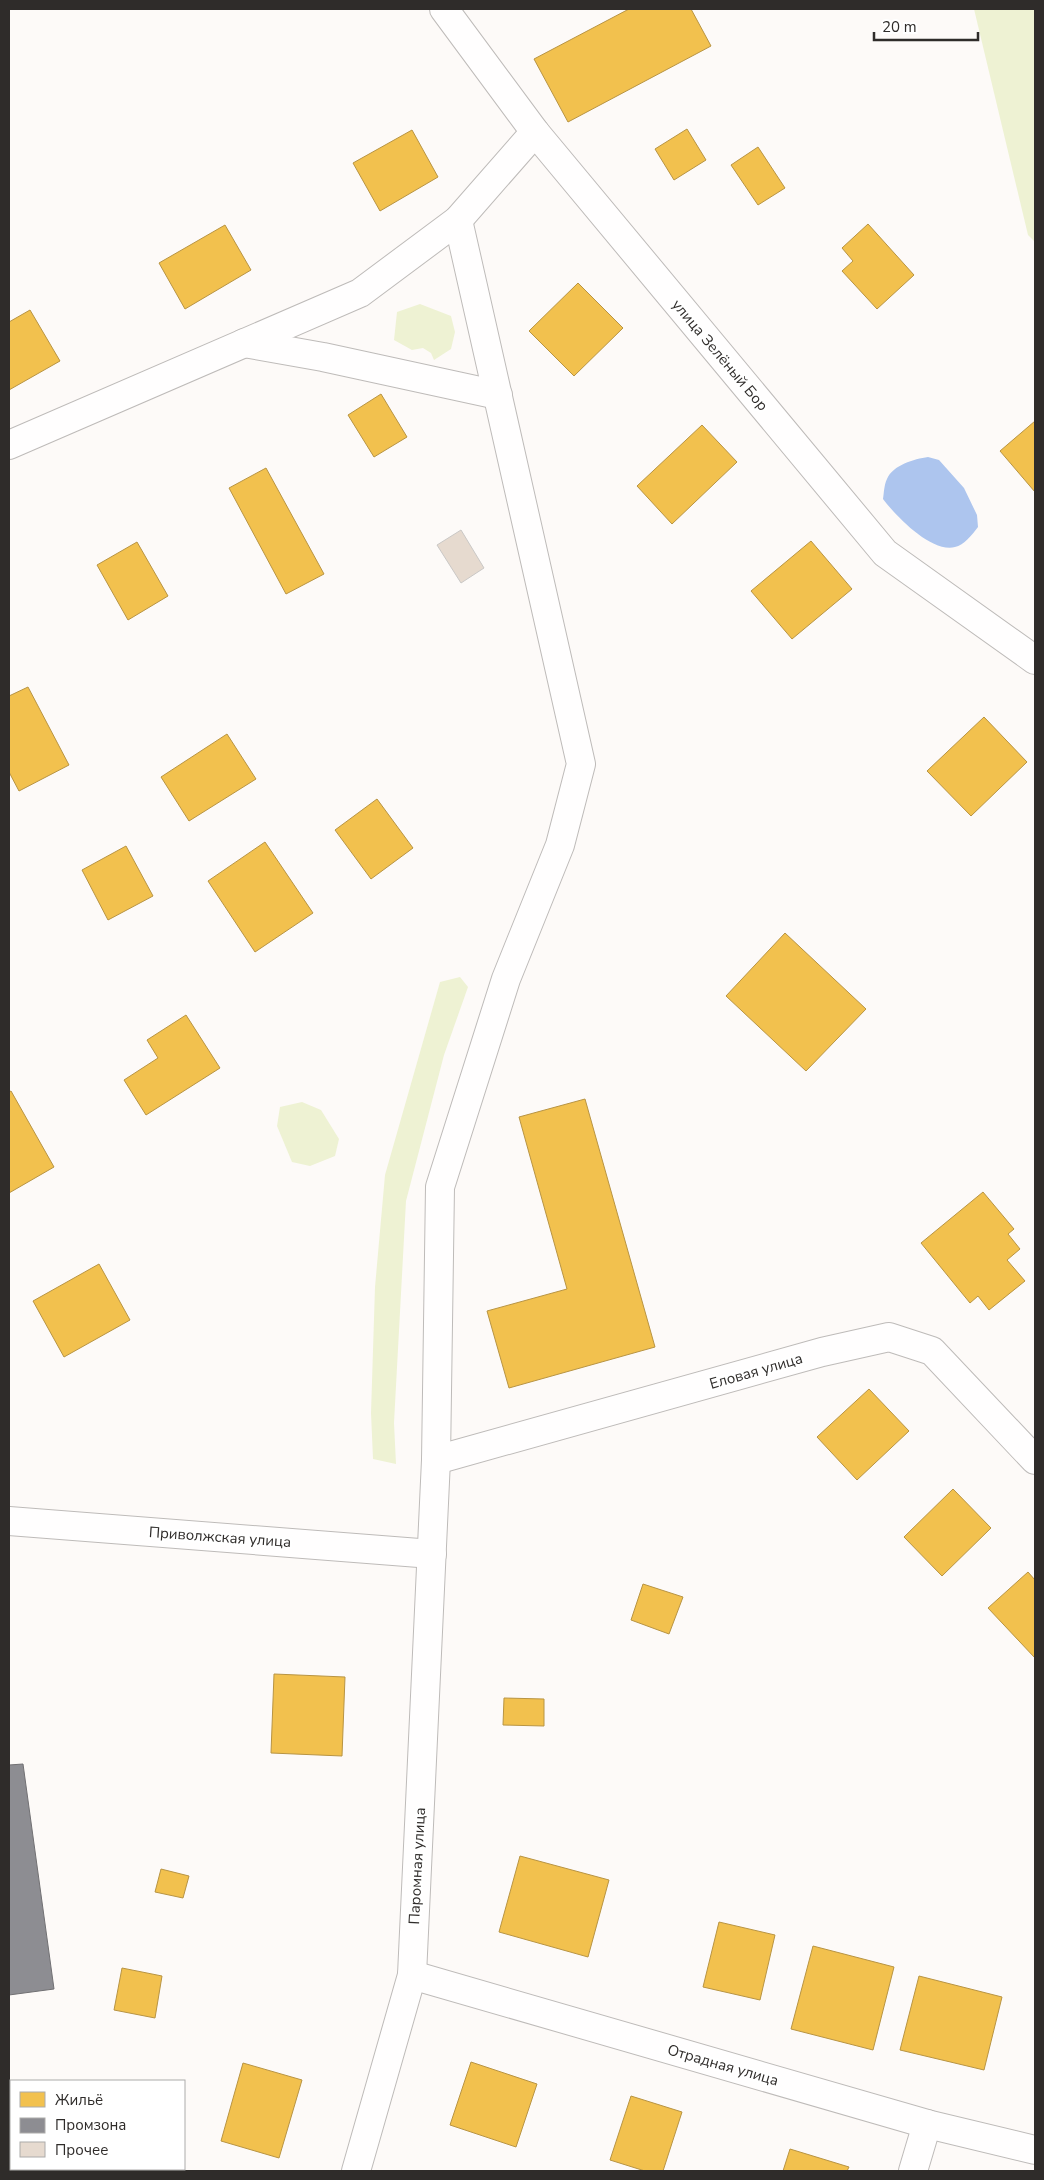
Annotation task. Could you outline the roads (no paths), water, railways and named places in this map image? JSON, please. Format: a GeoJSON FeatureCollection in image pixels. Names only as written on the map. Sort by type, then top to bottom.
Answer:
{"type":"FeatureCollection","features":[{"type":"Feature","properties":{"kind":"street","name":"улица Зелёный Бор"},"geometry":{"type":"LineString","coordinates":[[444,9],[535,132],[885,553],[1035,660]]}},
{"type":"Feature","properties":{"kind":"street"},"geometry":{"type":"LineString","coordinates":[[9,445],[360,293],[458,220],[535,132]]}},
{"type":"Feature","properties":{"kind":"street","name":"Паромная улица"},"geometry":{"type":"LineString","coordinates":[[356,2171],[412,1975],[436,1460],[440,1187],[506,979],[560,845],[581,764],[458,220]]}},
{"type":"Feature","properties":{"kind":"street"},"geometry":{"type":"LineString","coordinates":[[244,343],[323,357],[498,395]]}},
{"type":"Feature","properties":{"kind":"street","name":"Еловая улица"},"geometry":{"type":"LineString","coordinates":[[436,1460],[822,1352],[890,1337],[932,1351],[1035,1460]]}},
{"type":"Feature","properties":{"kind":"street","name":"Приволжская улица"},"geometry":{"type":"LineString","coordinates":[[9,1521],[432,1554]]}},
{"type":"Feature","properties":{"kind":"street","name":"Отрадная улица"},"geometry":{"type":"LineString","coordinates":[[412,1975],[927,2124],[1035,2150]]}},
{"type":"Feature","properties":{"kind":"street"},"geometry":{"type":"LineString","coordinates":[[913,2171],[927,2124]]}},
{"type":"Feature","properties":{"kind":"water"},"geometry":{"type":"Polygon","coordinates":[[[928,457],[939,460],[964,488],[977,515],[978,527],[965,542],[955,547],[946,547],[925,539],[896,515],[883,499],[886,481],[894,470],[910,461],[928,457]]]}}]}
